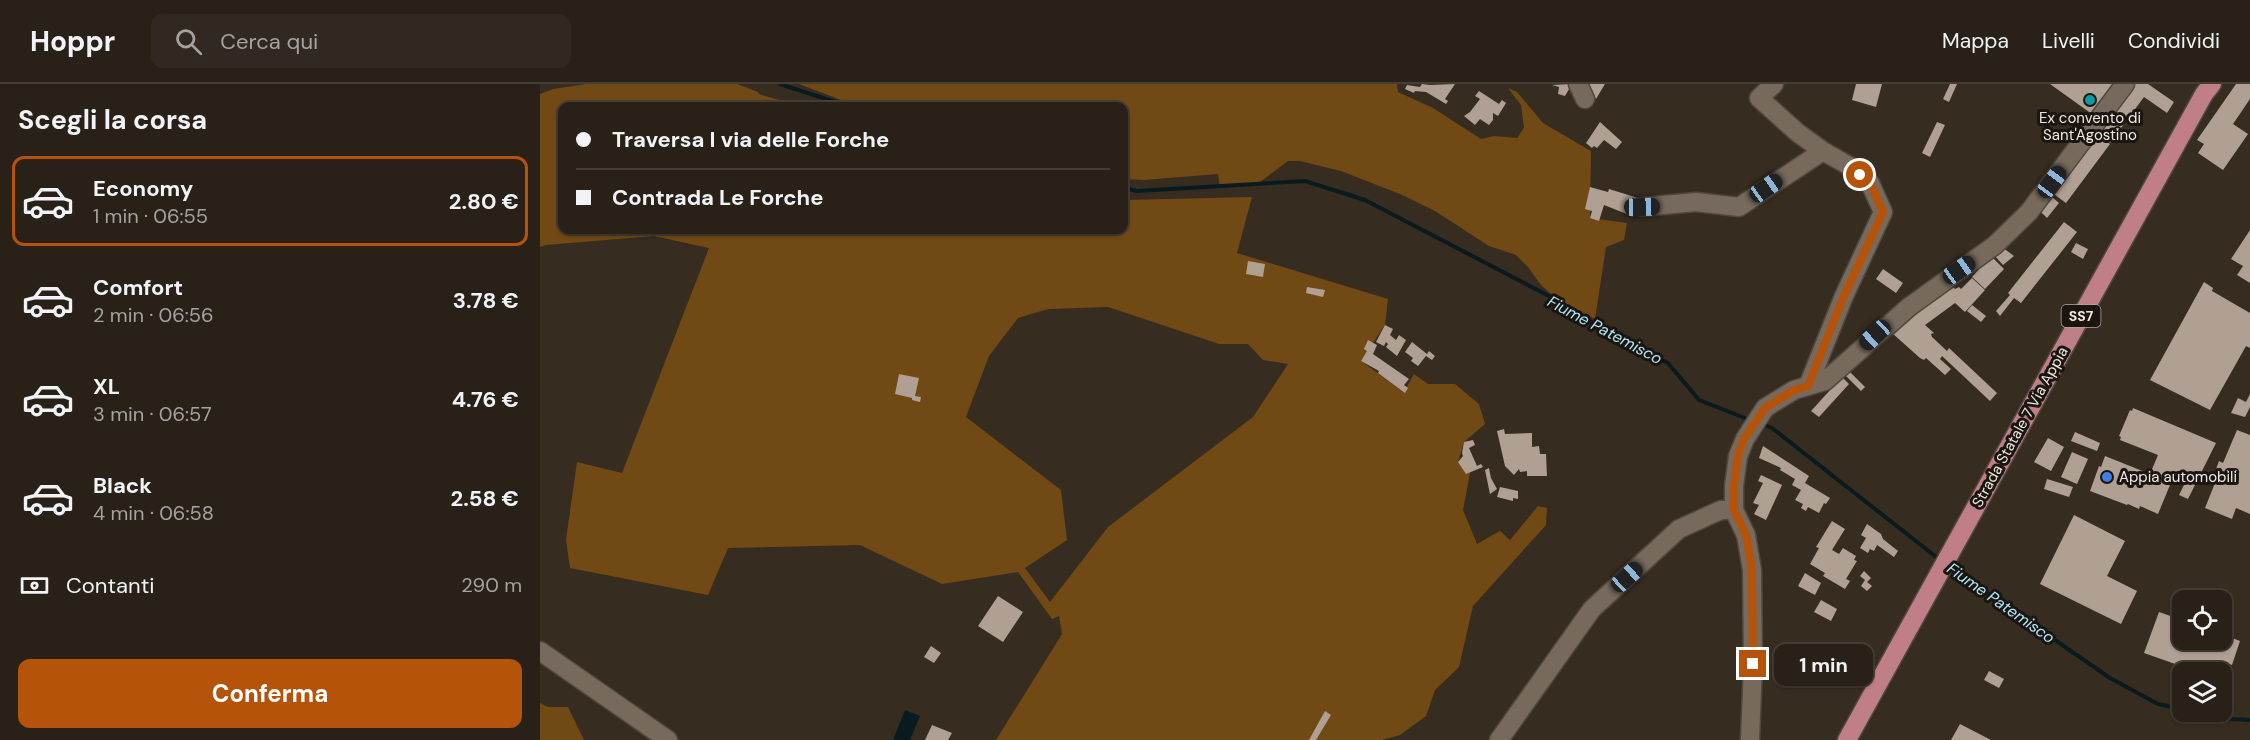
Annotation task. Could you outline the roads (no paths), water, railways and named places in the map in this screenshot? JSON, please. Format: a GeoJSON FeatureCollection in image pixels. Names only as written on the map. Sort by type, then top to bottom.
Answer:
{"type":"FeatureCollection","features":[{"type":"Feature","properties":{"kind":"main road","name":"Strada Statale 7 Via Appia"},"geometry":{"type":"LineString","coordinates":[[1847,740],[2192,115],[2212,84]]}},
{"type":"Feature","properties":{"kind":"street"},"geometry":{"type":"LineString","coordinates":[[1774,84],[1759,98],[1798,133],[1851,167],[1870,183],[1883,212],[1844,296],[1808,386]]}},
{"type":"Feature","properties":{"kind":"street"},"geometry":{"type":"LineString","coordinates":[[1750,740],[1753,664],[1752,570],[1746,535],[1734,510],[1734,486],[1744,439],[1765,408],[1794,390],[1825,381],[1909,307],[1995,245],[2029,212],[2125,84]]}},
{"type":"Feature","properties":{"kind":"street"},"geometry":{"type":"LineString","coordinates":[[1642,207],[1696,202],[1739,207],[1823,151]]}},
{"type":"Feature","properties":{"kind":"street"},"geometry":{"type":"LineString","coordinates":[[1499,740],[1592,609],[1679,529],[1720,510],[1734,510]]}},
{"type":"Feature","properties":{"kind":"street"},"geometry":{"type":"LineString","coordinates":[[540,651],[669,740]]}},
{"type":"Feature","properties":{"kind":"waterway","name":"Fiume Patemisco"},"geometry":{"type":"LineString","coordinates":[[780,84],[836,102]]}},
{"type":"Feature","properties":{"kind":"waterway","name":"Fiume Patemisco"},"geometry":{"type":"LineString","coordinates":[[1128,189],[1137,191],[1305,181],[1365,200],[1551,297],[1621,341],[1668,363],[1699,400],[1750,420]]}},
{"type":"Feature","properties":{"kind":"waterway","name":"Fiume Patemisco"},"geometry":{"type":"LineString","coordinates":[[1760,423],[1772,428],[1940,560]]}},
{"type":"Feature","properties":{"kind":"waterway","name":"Fiume Patemisco"},"geometry":{"type":"LineString","coordinates":[[1948,566],[2110,678],[2158,704],[2172,707]]}},
{"type":"Feature","properties":{"kind":"waterway","name":"Fiume Patemisco"},"geometry":{"type":"LineString","coordinates":[[2232,719],[2250,720]]}},
{"type":"Feature","properties":{"kind":"place","name":"Ex convento di Sant'Agostino"},"geometry":{"type":"Point","coordinates":[2090,100]}},
{"type":"Feature","properties":{"kind":"place","name":"Appia automobili"},"geometry":{"type":"Point","coordinates":[2107,477]}}]}
